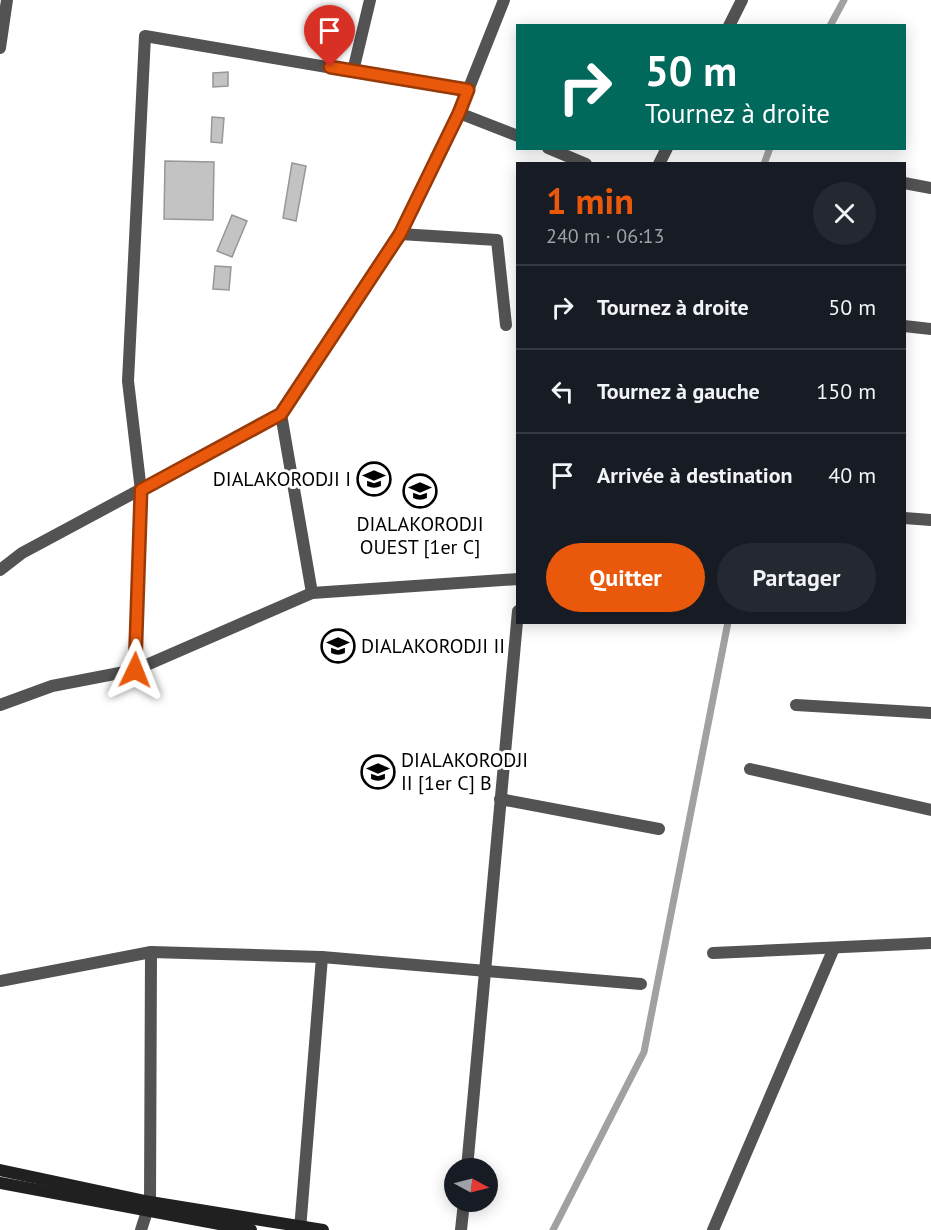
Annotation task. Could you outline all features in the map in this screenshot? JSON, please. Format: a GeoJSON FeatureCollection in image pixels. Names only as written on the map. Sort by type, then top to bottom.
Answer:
{"type":"FeatureCollection","features":[{"type":"Feature","properties":{"kind":"main road"},"geometry":{"type":"LineString","coordinates":[[0,1170],[251,1230]]}},
{"type":"Feature","properties":{"kind":"main road"},"geometry":{"type":"LineString","coordinates":[[0,1183],[300,1229],[323,1230]]}},
{"type":"Feature","properties":{"kind":"street"},"geometry":{"type":"LineString","coordinates":[[0,48],[7,0]]}},
{"type":"Feature","properties":{"kind":"street"},"geometry":{"type":"LineString","coordinates":[[353,71],[370,0]]}},
{"type":"Feature","properties":{"kind":"street"},"geometry":{"type":"LineString","coordinates":[[0,570],[22,553],[281,414],[400,234],[459,113],[504,0]]}},
{"type":"Feature","properties":{"kind":"street"},"geometry":{"type":"LineString","coordinates":[[730,24],[742,0]]}},
{"type":"Feature","properties":{"kind":"street"},"geometry":{"type":"LineString","coordinates":[[135,670],[141,490],[128,381],[145,36],[468,90]]}},
{"type":"Feature","properties":{"kind":"street"},"geometry":{"type":"LineString","coordinates":[[459,113],[516,135]]}},
{"type":"Feature","properties":{"kind":"street"},"geometry":{"type":"LineString","coordinates":[[553,150],[581,162]]}},
{"type":"Feature","properties":{"kind":"street"},"geometry":{"type":"LineString","coordinates":[[906,183],[931,188]]}},
{"type":"Feature","properties":{"kind":"street"},"geometry":{"type":"LineString","coordinates":[[400,234],[497,240],[506,325]]}},
{"type":"Feature","properties":{"kind":"street"},"geometry":{"type":"LineString","coordinates":[[906,326],[931,329]]}},
{"type":"Feature","properties":{"kind":"street"},"geometry":{"type":"LineString","coordinates":[[281,414],[312,593]]}},
{"type":"Feature","properties":{"kind":"street"},"geometry":{"type":"LineString","coordinates":[[906,518],[931,520]]}},
{"type":"Feature","properties":{"kind":"street"},"geometry":{"type":"LineString","coordinates":[[0,705],[52,686],[135,670],[312,593],[516,579]]}},
{"type":"Feature","properties":{"kind":"street"},"geometry":{"type":"LineString","coordinates":[[468,1158],[517,624]]}},
{"type":"Feature","properties":{"kind":"street"},"geometry":{"type":"LineString","coordinates":[[796,705],[931,712]]}},
{"type":"Feature","properties":{"kind":"street"},"geometry":{"type":"LineString","coordinates":[[750,769],[931,810]]}},
{"type":"Feature","properties":{"kind":"street"},"geometry":{"type":"LineString","coordinates":[[501,799],[659,829]]}},
{"type":"Feature","properties":{"kind":"street"},"geometry":{"type":"LineString","coordinates":[[713,953],[931,943]]}},
{"type":"Feature","properties":{"kind":"street"},"geometry":{"type":"LineString","coordinates":[[713,1230],[834,948]]}},
{"type":"Feature","properties":{"kind":"street"},"geometry":{"type":"LineString","coordinates":[[0,981],[151,952],[322,957],[641,984]]}},
{"type":"Feature","properties":{"kind":"street"},"geometry":{"type":"LineString","coordinates":[[141,1230],[148,1206],[151,952]]}},
{"type":"Feature","properties":{"kind":"street"},"geometry":{"type":"LineString","coordinates":[[300,1229],[322,957]]}},
{"type":"Feature","properties":{"kind":"street"},"geometry":{"type":"LineString","coordinates":[[461,1230],[463,1212]]}},
{"type":"Feature","properties":{"kind":"building"},"geometry":{"type":"Polygon","coordinates":[[[228,72],[228,86],[213,87],[213,73],[228,72]]]}},
{"type":"Feature","properties":{"kind":"building"},"geometry":{"type":"Polygon","coordinates":[[[212,117],[224,118],[222,143],[211,142],[212,117]]]}},
{"type":"Feature","properties":{"kind":"building"},"geometry":{"type":"Polygon","coordinates":[[[165,161],[214,162],[213,220],[164,219],[165,161]]]}},
{"type":"Feature","properties":{"kind":"building"},"geometry":{"type":"Polygon","coordinates":[[[292,163],[306,166],[296,221],[283,218],[292,163]]]}},
{"type":"Feature","properties":{"kind":"building"},"geometry":{"type":"Polygon","coordinates":[[[232,215],[247,221],[232,257],[217,251],[232,215]]]}},
{"type":"Feature","properties":{"kind":"building"},"geometry":{"type":"Polygon","coordinates":[[[215,266],[231,267],[229,290],[213,289],[215,266]]]}},
{"type":"Feature","properties":{"kind":"waterway"},"geometry":{"type":"LineString","coordinates":[[831,24],[844,0]]}},
{"type":"Feature","properties":{"kind":"waterway"},"geometry":{"type":"LineString","coordinates":[[765,162],[769,150]]}},
{"type":"Feature","properties":{"kind":"waterway"},"geometry":{"type":"LineString","coordinates":[[553,1230],[644,1052],[728,624]]}},
{"type":"Feature","properties":{"kind":"place","name":"DIALAKORODJI I"},"geometry":{"type":"Point","coordinates":[374,479]}},
{"type":"Feature","properties":{"kind":"place","name":"DIALAKORODJI OUEST [1er C]"},"geometry":{"type":"Point","coordinates":[420,491]}},
{"type":"Feature","properties":{"kind":"place","name":"DIALAKORODJI II"},"geometry":{"type":"Point","coordinates":[338,646]}},
{"type":"Feature","properties":{"kind":"place","name":"DIALAKORODJI II [1er C] B"},"geometry":{"type":"Point","coordinates":[378,772]}},
{"type":"Feature","properties":{"kind":"route"},"geometry":{"type":"LineString","coordinates":[[135,670],[141,490],[281,414],[400,234],[468,90],[330,67]]}}]}
